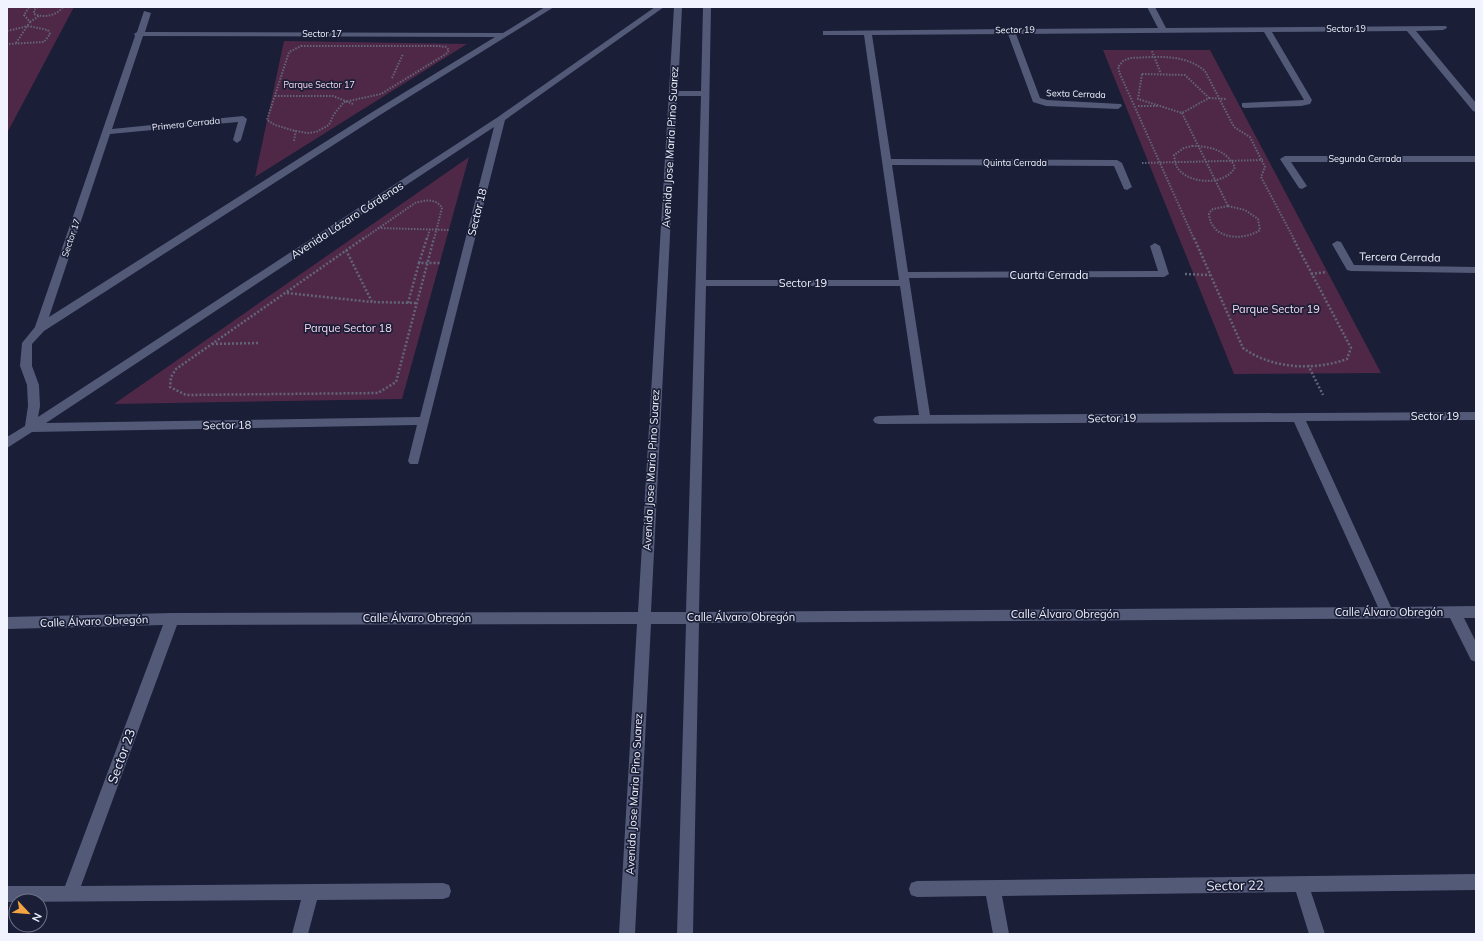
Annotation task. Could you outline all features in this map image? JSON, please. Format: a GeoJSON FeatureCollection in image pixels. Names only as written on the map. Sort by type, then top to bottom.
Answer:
{"type":"FeatureCollection","features":[{"type":"Feature","properties":{"kind":"street"},"geometry":{"type":"LineString","coordinates":[[30,428],[34,406],[33,385],[26,366],[27,343],[40,328],[377,113],[550,7]]}},
{"type":"Feature","properties":{"kind":"street","name":"Avenida Lázaro Cárdenas"},"geometry":{"type":"LineString","coordinates":[[7,443],[501,119],[660,7]]}},
{"type":"Feature","properties":{"kind":"street","name":"Avenida Jose Maria Pino Suarez"},"geometry":{"type":"LineString","coordinates":[[627,934],[643,618],[678,7]]}},
{"type":"Feature","properties":{"kind":"street"},"geometry":{"type":"LineString","coordinates":[[685,934],[704,94],[708,7]]}},
{"type":"Feature","properties":{"kind":"street"},"geometry":{"type":"LineString","coordinates":[[1151,7],[1163,30]]}},
{"type":"Feature","properties":{"kind":"street","name":"Sector 17"},"geometry":{"type":"LineString","coordinates":[[40,328],[107,132],[138,34],[147,13]]}},
{"type":"Feature","properties":{"kind":"street","name":"Sector 19"},"geometry":{"type":"LineString","coordinates":[[826,33],[1011,30],[1443,28]]}},
{"type":"Feature","properties":{"kind":"street"},"geometry":{"type":"LineString","coordinates":[[1245,105],[1301,103],[1307,102],[1308,100],[1266,29]]}},
{"type":"Feature","properties":{"kind":"street"},"geometry":{"type":"LineString","coordinates":[[1410,29],[1476,109]]}},
{"type":"Feature","properties":{"kind":"street","name":"Sexta Cerrada"},"geometry":{"type":"LineString","coordinates":[[1011,30],[1036,100],[1046,103],[1118,106]]}},
{"type":"Feature","properties":{"kind":"street"},"geometry":{"type":"LineString","coordinates":[[868,33],[925,420]]}},
{"type":"Feature","properties":{"kind":"street","name":"Sector 17"},"geometry":{"type":"LineString","coordinates":[[138,34],[506,35]]}},
{"type":"Feature","properties":{"kind":"street"},"geometry":{"type":"LineString","coordinates":[[673,93],[704,94]]}},
{"type":"Feature","properties":{"kind":"street","name":"Primera Cerrada"},"geometry":{"type":"LineString","coordinates":[[107,132],[243,119],[237,140]]}},
{"type":"Feature","properties":{"kind":"street","name":"Sector 18"},"geometry":{"type":"LineString","coordinates":[[414,461],[501,119]]}},
{"type":"Feature","properties":{"kind":"street"},"geometry":{"type":"LineString","coordinates":[[1285,159],[1302,186]]}},
{"type":"Feature","properties":{"kind":"street","name":"Segunda Cerrada"},"geometry":{"type":"LineString","coordinates":[[1285,159],[1476,159]]}},
{"type":"Feature","properties":{"kind":"street","name":"Quinta Cerrada"},"geometry":{"type":"LineString","coordinates":[[887,162],[1117,163]]}},
{"type":"Feature","properties":{"kind":"street"},"geometry":{"type":"LineString","coordinates":[[1117,163],[1127,187]]}},
{"type":"Feature","properties":{"kind":"street","name":"Tercera Cerrada"},"geometry":{"type":"LineString","coordinates":[[1337,244],[1351,268],[1476,270]]}},
{"type":"Feature","properties":{"kind":"street","name":"Cuarta Cerrada"},"geometry":{"type":"LineString","coordinates":[[904,279],[1164,274],[1155,246]]}},
{"type":"Feature","properties":{"kind":"street","name":"Sector 19"},"geometry":{"type":"LineString","coordinates":[[700,283],[904,279]]}},
{"type":"Feature","properties":{"kind":"street","name":"Sector 19"},"geometry":{"type":"LineString","coordinates":[[879,420],[1476,416]]}},
{"type":"Feature","properties":{"kind":"street"},"geometry":{"type":"LineString","coordinates":[[1298,417],[1387,612]]}},
{"type":"Feature","properties":{"kind":"street","name":"Sector 18"},"geometry":{"type":"LineString","coordinates":[[30,428],[423,421]]}},
{"type":"Feature","properties":{"kind":"street"},"geometry":{"type":"LineString","coordinates":[[1454,612],[1476,656]]}},
{"type":"Feature","properties":{"kind":"street","name":"Calle Álvaro Obregón"},"geometry":{"type":"LineString","coordinates":[[7,623],[172,619],[643,618],[1476,612]]}},
{"type":"Feature","properties":{"kind":"street","name":"Sector 23"},"geometry":{"type":"LineString","coordinates":[[70,894],[172,619]]}},
{"type":"Feature","properties":{"kind":"street","name":"Sector 22"},"geometry":{"type":"LineString","coordinates":[[917,889],[1476,882]]}},
{"type":"Feature","properties":{"kind":"street"},"geometry":{"type":"LineString","coordinates":[[1301,884],[1317,934]]}},
{"type":"Feature","properties":{"kind":"street"},"geometry":{"type":"LineString","coordinates":[[993,888],[1001,934]]}},
{"type":"Feature","properties":{"kind":"street"},"geometry":{"type":"LineString","coordinates":[[7,894],[443,891]]}},
{"type":"Feature","properties":{"kind":"street"},"geometry":{"type":"LineString","coordinates":[[300,934],[311,892]]}},
{"type":"Feature","properties":{"kind":"path"},"geometry":{"type":"LineString","coordinates":[[29,7],[24,15],[30,22]]}},
{"type":"Feature","properties":{"kind":"path"},"geometry":{"type":"LineString","coordinates":[[38,7],[33,12],[40,16]]}},
{"type":"Feature","properties":{"kind":"path"},"geometry":{"type":"LineString","coordinates":[[16,43],[30,22],[40,16],[53,15],[63,7]]}},
{"type":"Feature","properties":{"kind":"path"},"geometry":{"type":"LineString","coordinates":[[7,31],[27,26],[40,26],[48,30],[50,34],[44,42],[7,44]]}},
{"type":"Feature","properties":{"kind":"path"},"geometry":{"type":"LineString","coordinates":[[301,46],[439,46],[446,47],[449,50],[446,54],[387,90],[371,97],[353,98],[345,101],[335,108],[329,125],[311,133],[269,123],[267,120],[289,52],[294,48],[301,46]]}},
{"type":"Feature","properties":{"kind":"path"},"geometry":{"type":"LineString","coordinates":[[387,90],[406,46]]}},
{"type":"Feature","properties":{"kind":"path"},"geometry":{"type":"LineString","coordinates":[[1130,58],[1180,59],[1201,65],[1234,127],[1250,137],[1262,160],[1266,167],[1260,178],[1351,348],[1347,359],[1335,364],[1288,366],[1270,363],[1254,357],[1243,348],[1118,67],[1123,61],[1130,58]]}},
{"type":"Feature","properties":{"kind":"path"},"geometry":{"type":"LineString","coordinates":[[1182,114],[1209,98],[1185,75],[1142,74],[1138,99],[1182,114],[1228,206],[1245,210],[1258,219],[1260,230],[1250,237],[1234,237],[1226,235],[1213,227],[1209,222],[1209,213],[1213,209],[1228,206]]}},
{"type":"Feature","properties":{"kind":"path"},"geometry":{"type":"LineString","coordinates":[[275,96],[333,96],[377,113]]}},
{"type":"Feature","properties":{"kind":"path"},"geometry":{"type":"LineString","coordinates":[[1198,146],[1217,150],[1231,161],[1234,170],[1232,175],[1226,179],[1207,182],[1187,176],[1180,171],[1174,162],[1174,155],[1184,148],[1198,146]]}},
{"type":"Feature","properties":{"kind":"path"},"geometry":{"type":"LineString","coordinates":[[1117,163],[1285,159]]}},
{"type":"Feature","properties":{"kind":"path"},"geometry":{"type":"LineString","coordinates":[[425,200],[434,201],[440,204],[442,208],[436,230],[396,382],[387,389],[378,393],[186,394],[175,392],[170,387],[171,377],[176,369],[415,203],[425,200]]}},
{"type":"Feature","properties":{"kind":"path"},"geometry":{"type":"LineString","coordinates":[[336,227],[473,231]]}},
{"type":"Feature","properties":{"kind":"path"},"geometry":{"type":"LineString","coordinates":[[408,303],[430,229]]}},
{"type":"Feature","properties":{"kind":"path"},"geometry":{"type":"LineString","coordinates":[[346,250],[372,302]]}},
{"type":"Feature","properties":{"kind":"path"},"geometry":{"type":"LineString","coordinates":[[419,263],[464,264]]}},
{"type":"Feature","properties":{"kind":"path"},"geometry":{"type":"LineString","coordinates":[[286,292],[372,302],[417,303]]}},
{"type":"Feature","properties":{"kind":"path"},"geometry":{"type":"LineString","coordinates":[[212,344],[258,343]]}},
{"type":"Feature","properties":{"kind":"path"},"geometry":{"type":"LineString","coordinates":[[1308,365],[1335,417]]}},
{"type":"Feature","properties":{"kind":"green space"},"geometry":{"type":"Polygon","coordinates":[[[7,7],[74,7],[7,133],[7,7]]]}},
{"type":"Feature","properties":{"kind":"green space","name":"Parque Sector 17"},"geometry":{"type":"Polygon","coordinates":[[[284,41],[467,44],[255,177],[284,41]]]}},
{"type":"Feature","properties":{"kind":"green space","name":"Parque Sector 19"},"geometry":{"type":"Polygon","coordinates":[[[1103,50],[1210,50],[1381,373],[1234,374],[1103,50]]]}},
{"type":"Feature","properties":{"kind":"green space","name":"Parque Sector 18"},"geometry":{"type":"Polygon","coordinates":[[[469,157],[402,399],[114,404],[469,157]]]}}]}
